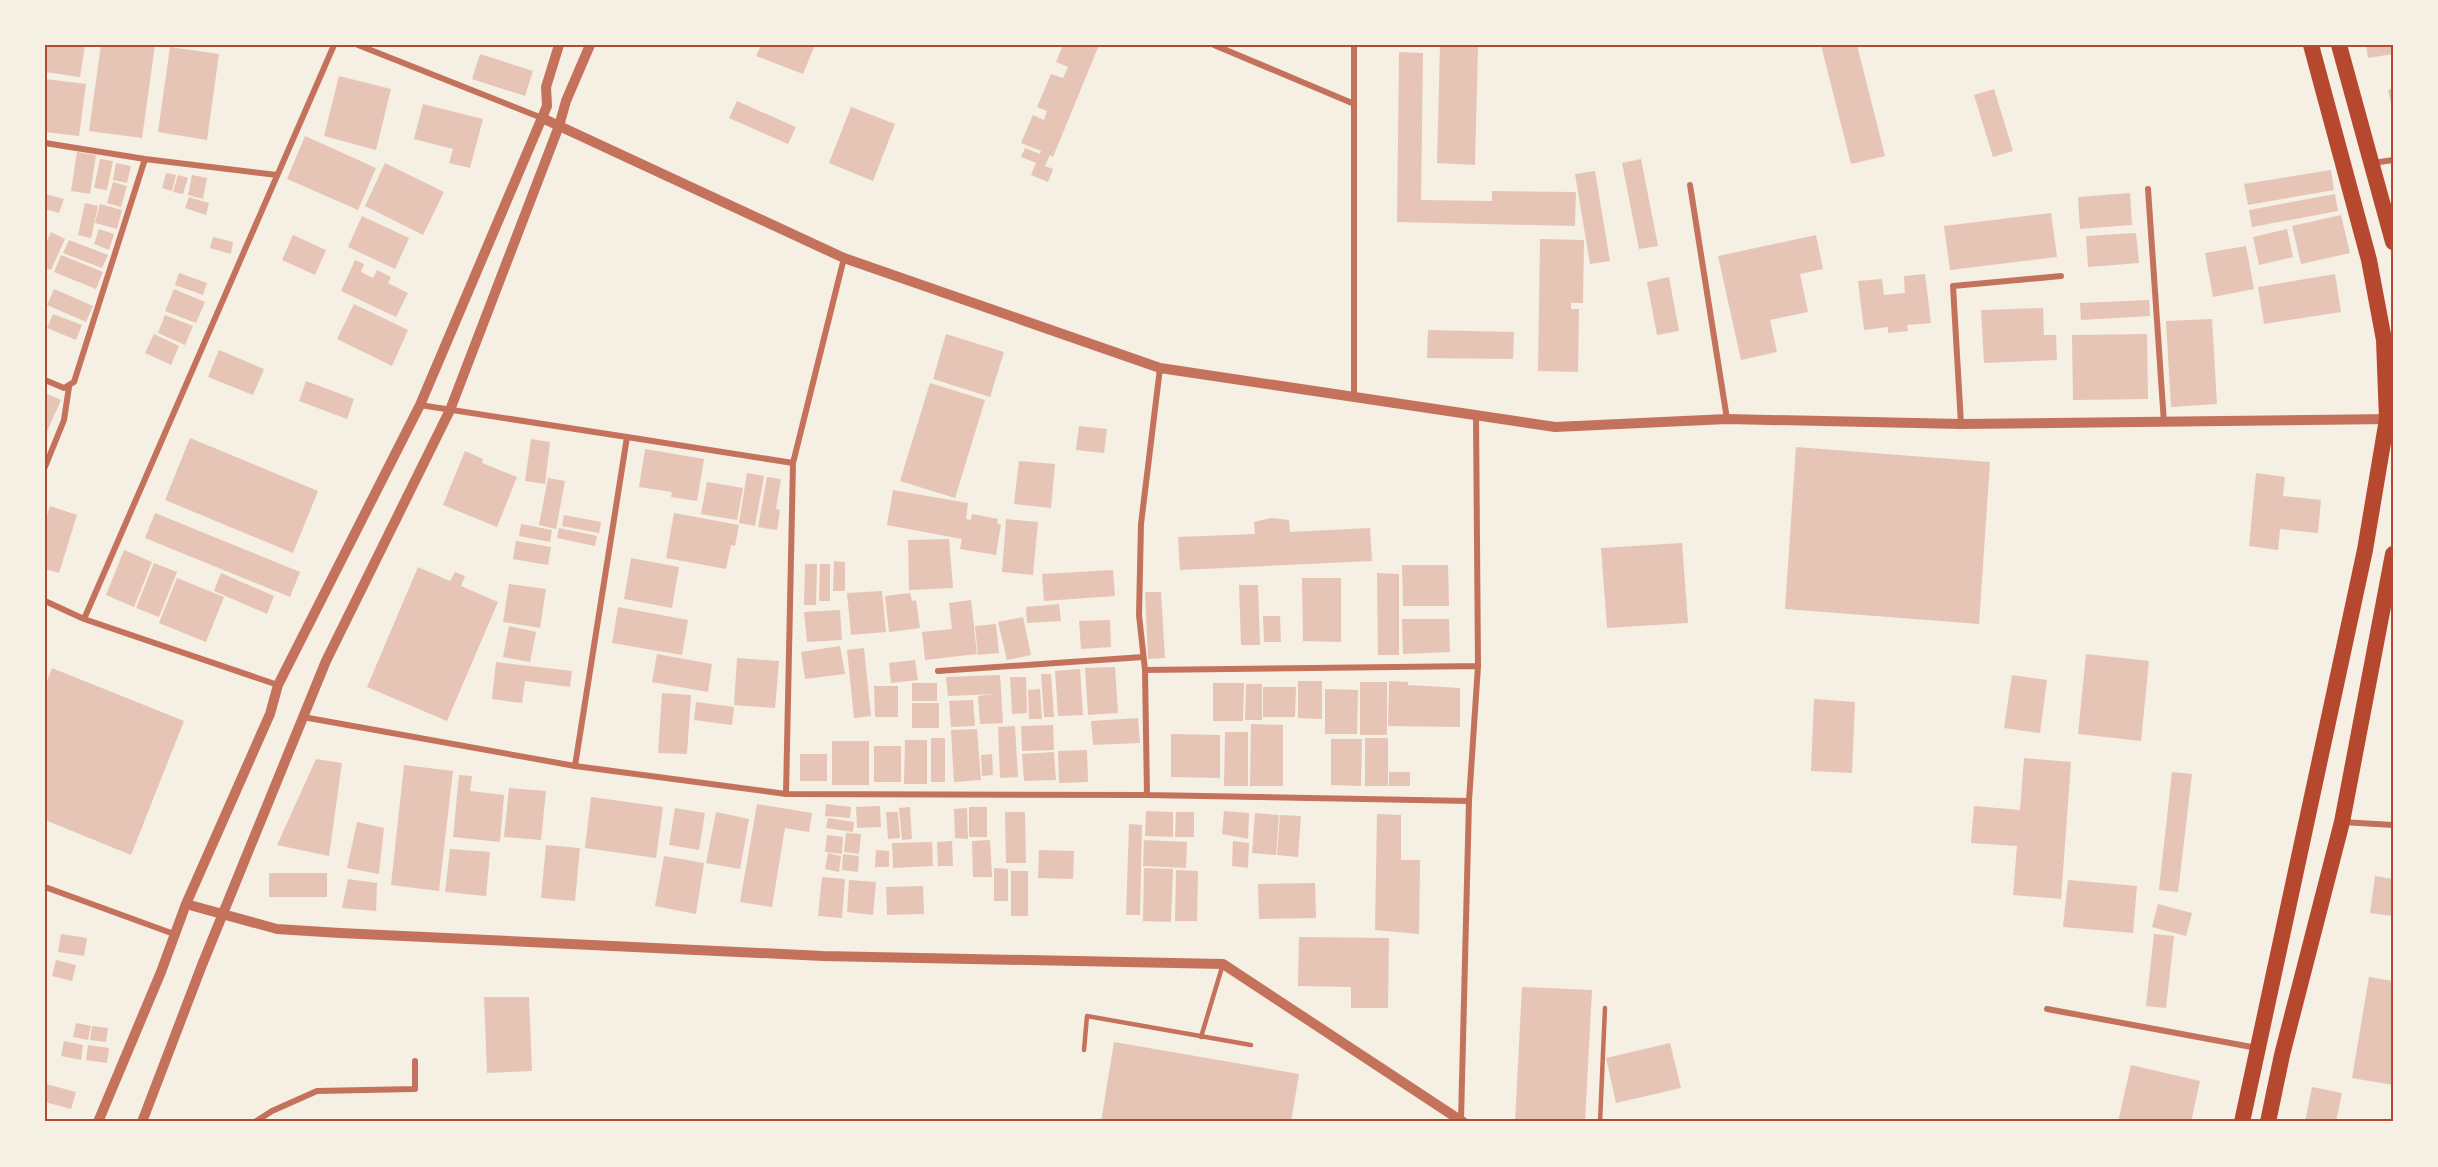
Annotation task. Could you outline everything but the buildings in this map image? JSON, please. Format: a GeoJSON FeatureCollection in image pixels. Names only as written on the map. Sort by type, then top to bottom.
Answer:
{"type":"FeatureCollection","features":[{"type":"Feature","properties":{"kind":"highway"},"geometry":{"type":"LineString","coordinates":[[2242,1122],[2312,805],[2390,419],[2384,340],[2369,260],[2311,45]]}},
{"type":"Feature","properties":{"kind":"highway"},"geometry":{"type":"LineString","coordinates":[[2339,45],[2393,242]]}},
{"type":"Feature","properties":{"kind":"highway"},"geometry":{"type":"LineString","coordinates":[[2268,1122],[2282,1054],[2342,822],[2393,554]]}},
{"type":"Feature","properties":{"kind":"street"},"geometry":{"type":"LineString","coordinates":[[84,619],[334,45]]}},
{"type":"Feature","properties":{"kind":"street"},"geometry":{"type":"LineString","coordinates":[[358,45],[542,118],[844,258],[1160,368],[1555,427],[1727,419],[1961,424],[2390,419]]}},
{"type":"Feature","properties":{"kind":"street"},"geometry":{"type":"LineString","coordinates":[[98,1122],[186,904],[270,714],[278,685],[420,405],[547,106],[546,87],[559,45]]}},
{"type":"Feature","properties":{"kind":"street"},"geometry":{"type":"LineString","coordinates":[[142,1122],[326,661],[450,410],[560,126],[566,101],[590,45]]}},
{"type":"Feature","properties":{"kind":"street"},"geometry":{"type":"LineString","coordinates":[[1214,45],[1352,103]]}},
{"type":"Feature","properties":{"kind":"street"},"geometry":{"type":"LineString","coordinates":[[1354,45],[1352,103],[1354,397]]}},
{"type":"Feature","properties":{"kind":"street"},"geometry":{"type":"LineString","coordinates":[[45,143],[145,159],[277,175]]}},
{"type":"Feature","properties":{"kind":"street"},"geometry":{"type":"LineString","coordinates":[[45,467],[64,420],[69,387],[74,382],[87,345],[145,159]]}},
{"type":"Feature","properties":{"kind":"street"},"geometry":{"type":"LineString","coordinates":[[2373,163],[2393,160]]}},
{"type":"Feature","properties":{"kind":"street"},"geometry":{"type":"LineString","coordinates":[[1690,185],[1727,419]]}},
{"type":"Feature","properties":{"kind":"street"},"geometry":{"type":"LineString","coordinates":[[2148,189],[2164,423]]}},
{"type":"Feature","properties":{"kind":"street"},"geometry":{"type":"LineString","coordinates":[[786,794],[793,463],[844,258]]}},
{"type":"Feature","properties":{"kind":"street"},"geometry":{"type":"LineString","coordinates":[[1961,424],[1953,286],[2061,276]]}},
{"type":"Feature","properties":{"kind":"street"},"geometry":{"type":"LineString","coordinates":[[1147,795],[1145,670],[1139,615],[1141,524],[1160,368]]}},
{"type":"Feature","properties":{"kind":"street"},"geometry":{"type":"LineString","coordinates":[[45,380],[59,388],[69,387]]}},
{"type":"Feature","properties":{"kind":"street"},"geometry":{"type":"LineString","coordinates":[[420,405],[793,463]]}},
{"type":"Feature","properties":{"kind":"street"},"geometry":{"type":"LineString","coordinates":[[1462,1121],[1468,801],[1479,666],[1476,415]]}},
{"type":"Feature","properties":{"kind":"street"},"geometry":{"type":"LineString","coordinates":[[575,766],[627,437]]}},
{"type":"Feature","properties":{"kind":"street"},"geometry":{"type":"LineString","coordinates":[[45,601],[84,619],[278,685]]}},
{"type":"Feature","properties":{"kind":"street"},"geometry":{"type":"LineString","coordinates":[[938,671],[1143,657]]}},
{"type":"Feature","properties":{"kind":"street"},"geometry":{"type":"LineString","coordinates":[[1145,670],[1479,666]]}},
{"type":"Feature","properties":{"kind":"street"},"geometry":{"type":"LineString","coordinates":[[303,717],[575,766],[786,794],[1147,795],[1468,801]]}},
{"type":"Feature","properties":{"kind":"street"},"geometry":{"type":"LineString","coordinates":[[2342,822],[2393,825]]}},
{"type":"Feature","properties":{"kind":"street"},"geometry":{"type":"LineString","coordinates":[[45,887],[174,934]]}},
{"type":"Feature","properties":{"kind":"street"},"geometry":{"type":"LineString","coordinates":[[186,904],[277,929],[363,934],[823,956],[1223,964],[1462,1121]]}},
{"type":"Feature","properties":{"kind":"street"},"geometry":{"type":"LineString","coordinates":[[2047,1010],[2257,1048]]}},
{"type":"Feature","properties":{"kind":"street"},"geometry":{"type":"LineString","coordinates":[[255,1122],[272,1111],[317,1091],[415,1089],[415,1061]]}},
{"type":"Feature","properties":{"kind":"lane"},"geometry":{"type":"LineString","coordinates":[[1201,1036],[1223,964]]}},
{"type":"Feature","properties":{"kind":"lane"},"geometry":{"type":"LineString","coordinates":[[1600,1122],[1605,1008]]}},
{"type":"Feature","properties":{"kind":"lane"},"geometry":{"type":"LineString","coordinates":[[1084,1050],[1087,1016],[1251,1045]]}}]}
